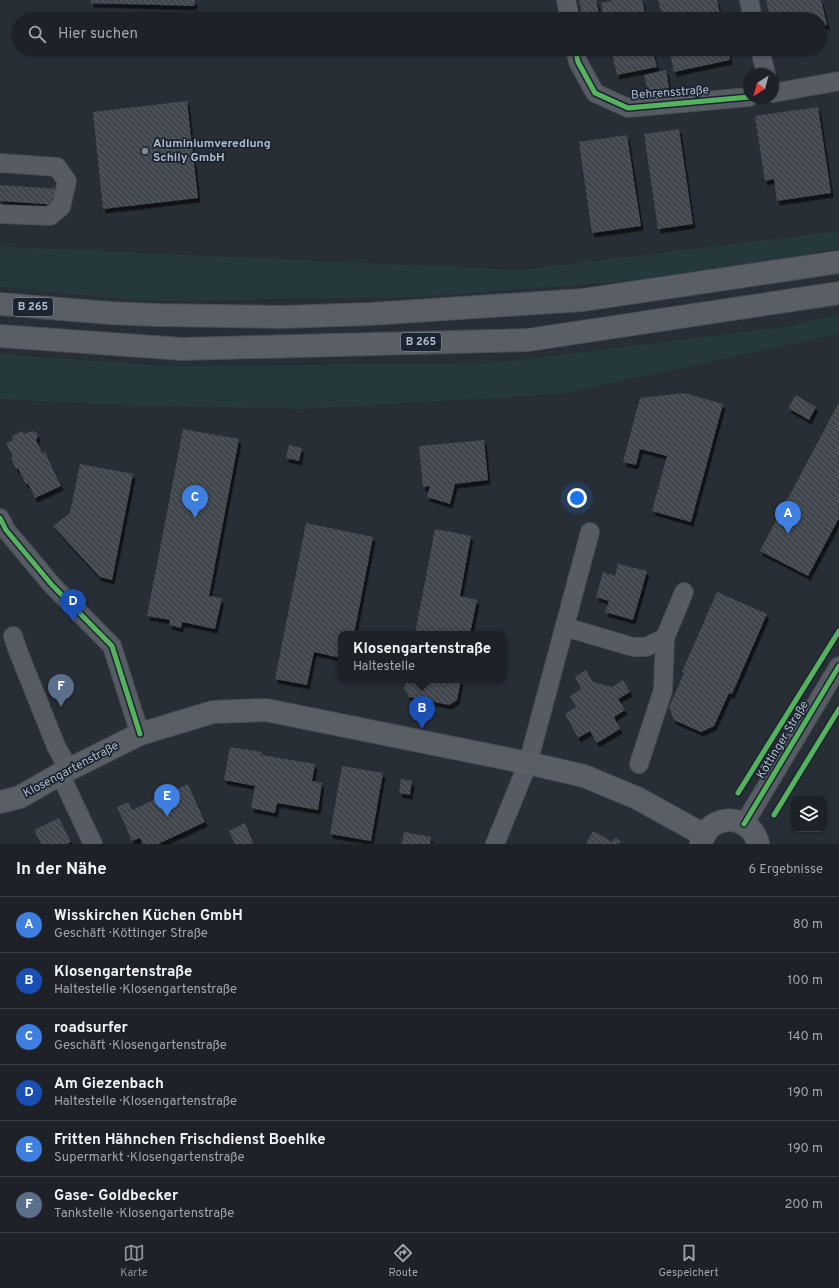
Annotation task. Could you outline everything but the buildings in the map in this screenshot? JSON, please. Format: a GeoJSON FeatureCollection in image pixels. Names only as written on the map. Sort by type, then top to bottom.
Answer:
{"type":"FeatureCollection","features":[{"type":"Feature","properties":{"kind":"main road","name":"B 265"},"geometry":{"type":"LineString","coordinates":[[0,304],[157,315],[282,317],[370,314],[583,300],[839,262]]}},
{"type":"Feature","properties":{"kind":"main road","name":"B 265"},"geometry":{"type":"LineString","coordinates":[[0,336],[182,349],[528,340],[839,293]]}},
{"type":"Feature","properties":{"kind":"main road","name":"Klosengartenstraße"},"geometry":{"type":"LineString","coordinates":[[0,802],[20,797],[65,772],[140,734],[213,712],[266,710],[528,763],[591,779],[638,798],[702,839]]}},
{"type":"Feature","properties":{"kind":"main road"},"geometry":{"type":"LineString","coordinates":[[702,839],[711,826],[722,821],[733,820],[744,824],[753,831],[758,844]]}},
{"type":"Feature","properties":{"kind":"street"},"geometry":{"type":"LineString","coordinates":[[566,0],[569,12]]}},
{"type":"Feature","properties":{"kind":"street"},"geometry":{"type":"LineString","coordinates":[[749,0],[752,12]]}},
{"type":"Feature","properties":{"kind":"street","name":"Behrensstraße"},"geometry":{"type":"LineString","coordinates":[[577,56],[578,62],[595,93],[628,108],[743,98]]}},
{"type":"Feature","properties":{"kind":"street"},"geometry":{"type":"LineString","coordinates":[[762,56],[765,68]]}},
{"type":"Feature","properties":{"kind":"street"},"geometry":{"type":"LineString","coordinates":[[779,92],[839,81]]}},
{"type":"Feature","properties":{"kind":"street"},"geometry":{"type":"LineString","coordinates":[[0,163],[57,167],[67,181],[61,207],[50,216],[0,214]]}},
{"type":"Feature","properties":{"kind":"street"},"geometry":{"type":"LineString","coordinates":[[0,518],[6,530],[52,585],[112,646],[140,734]]}},
{"type":"Feature","properties":{"kind":"street"},"geometry":{"type":"LineString","coordinates":[[495,844],[528,763],[590,532]]}},
{"type":"Feature","properties":{"kind":"street"},"geometry":{"type":"LineString","coordinates":[[639,764],[663,690],[665,638],[684,592]]}},
{"type":"Feature","properties":{"kind":"street"},"geometry":{"type":"LineString","coordinates":[[565,627],[634,648],[646,647],[665,638]]}},
{"type":"Feature","properties":{"kind":"street"},"geometry":{"type":"LineString","coordinates":[[13,636],[93,844]]}},
{"type":"Feature","properties":{"kind":"street","name":"Köttinger Straße"},"geometry":{"type":"LineString","coordinates":[[744,824],[839,666]]}},
{"type":"Feature","properties":{"kind":"green space"},"geometry":{"type":"Polygon","coordinates":[[[839,231],[839,249],[653,279],[417,297],[146,301],[0,287],[0,246],[521,270],[839,231]]]}},
{"type":"Feature","properties":{"kind":"green space"},"geometry":{"type":"Polygon","coordinates":[[[839,314],[839,334],[560,394],[302,409],[94,404],[0,399],[0,354],[166,366],[495,363],[785,327],[839,314]]]}},
{"type":"Feature","properties":{"kind":"cycle path"},"geometry":{"type":"LineString","coordinates":[[577,56],[578,62],[595,93],[628,108],[743,98]]}},
{"type":"Feature","properties":{"kind":"cycle path"},"geometry":{"type":"LineString","coordinates":[[0,518],[6,530],[52,585],[112,646],[140,734]]}},
{"type":"Feature","properties":{"kind":"cycle path"},"geometry":{"type":"LineString","coordinates":[[738,793],[839,631]]}},
{"type":"Feature","properties":{"kind":"cycle path"},"geometry":{"type":"LineString","coordinates":[[744,824],[839,666]]}},
{"type":"Feature","properties":{"kind":"cycle path"},"geometry":{"type":"LineString","coordinates":[[774,815],[839,709]]}},
{"type":"Feature","properties":{"kind":"place","name":"Aluminiumveredlung Schily GmbH"},"geometry":{"type":"Point","coordinates":[145,151]}},
{"type":"Feature","properties":{"kind":"place","name":"roadsurfer"},"geometry":{"type":"Point","coordinates":[195,518]}},
{"type":"Feature","properties":{"kind":"place","name":"Wisskirchen Küchen GmbH"},"geometry":{"type":"Point","coordinates":[788,534]}},
{"type":"Feature","properties":{"kind":"place","name":"Am Giezenbach"},"geometry":{"type":"Point","coordinates":[73,622]}},
{"type":"Feature","properties":{"kind":"place","name":"Gase- Goldbecker"},"geometry":{"type":"Point","coordinates":[61,707]}},
{"type":"Feature","properties":{"kind":"place","name":"Klosengartenstraße"},"geometry":{"type":"Point","coordinates":[422,729]}},
{"type":"Feature","properties":{"kind":"place","name":"Fritten Hähnchen Frischdienst Boehlke"},"geometry":{"type":"Point","coordinates":[167,817]}}]}
